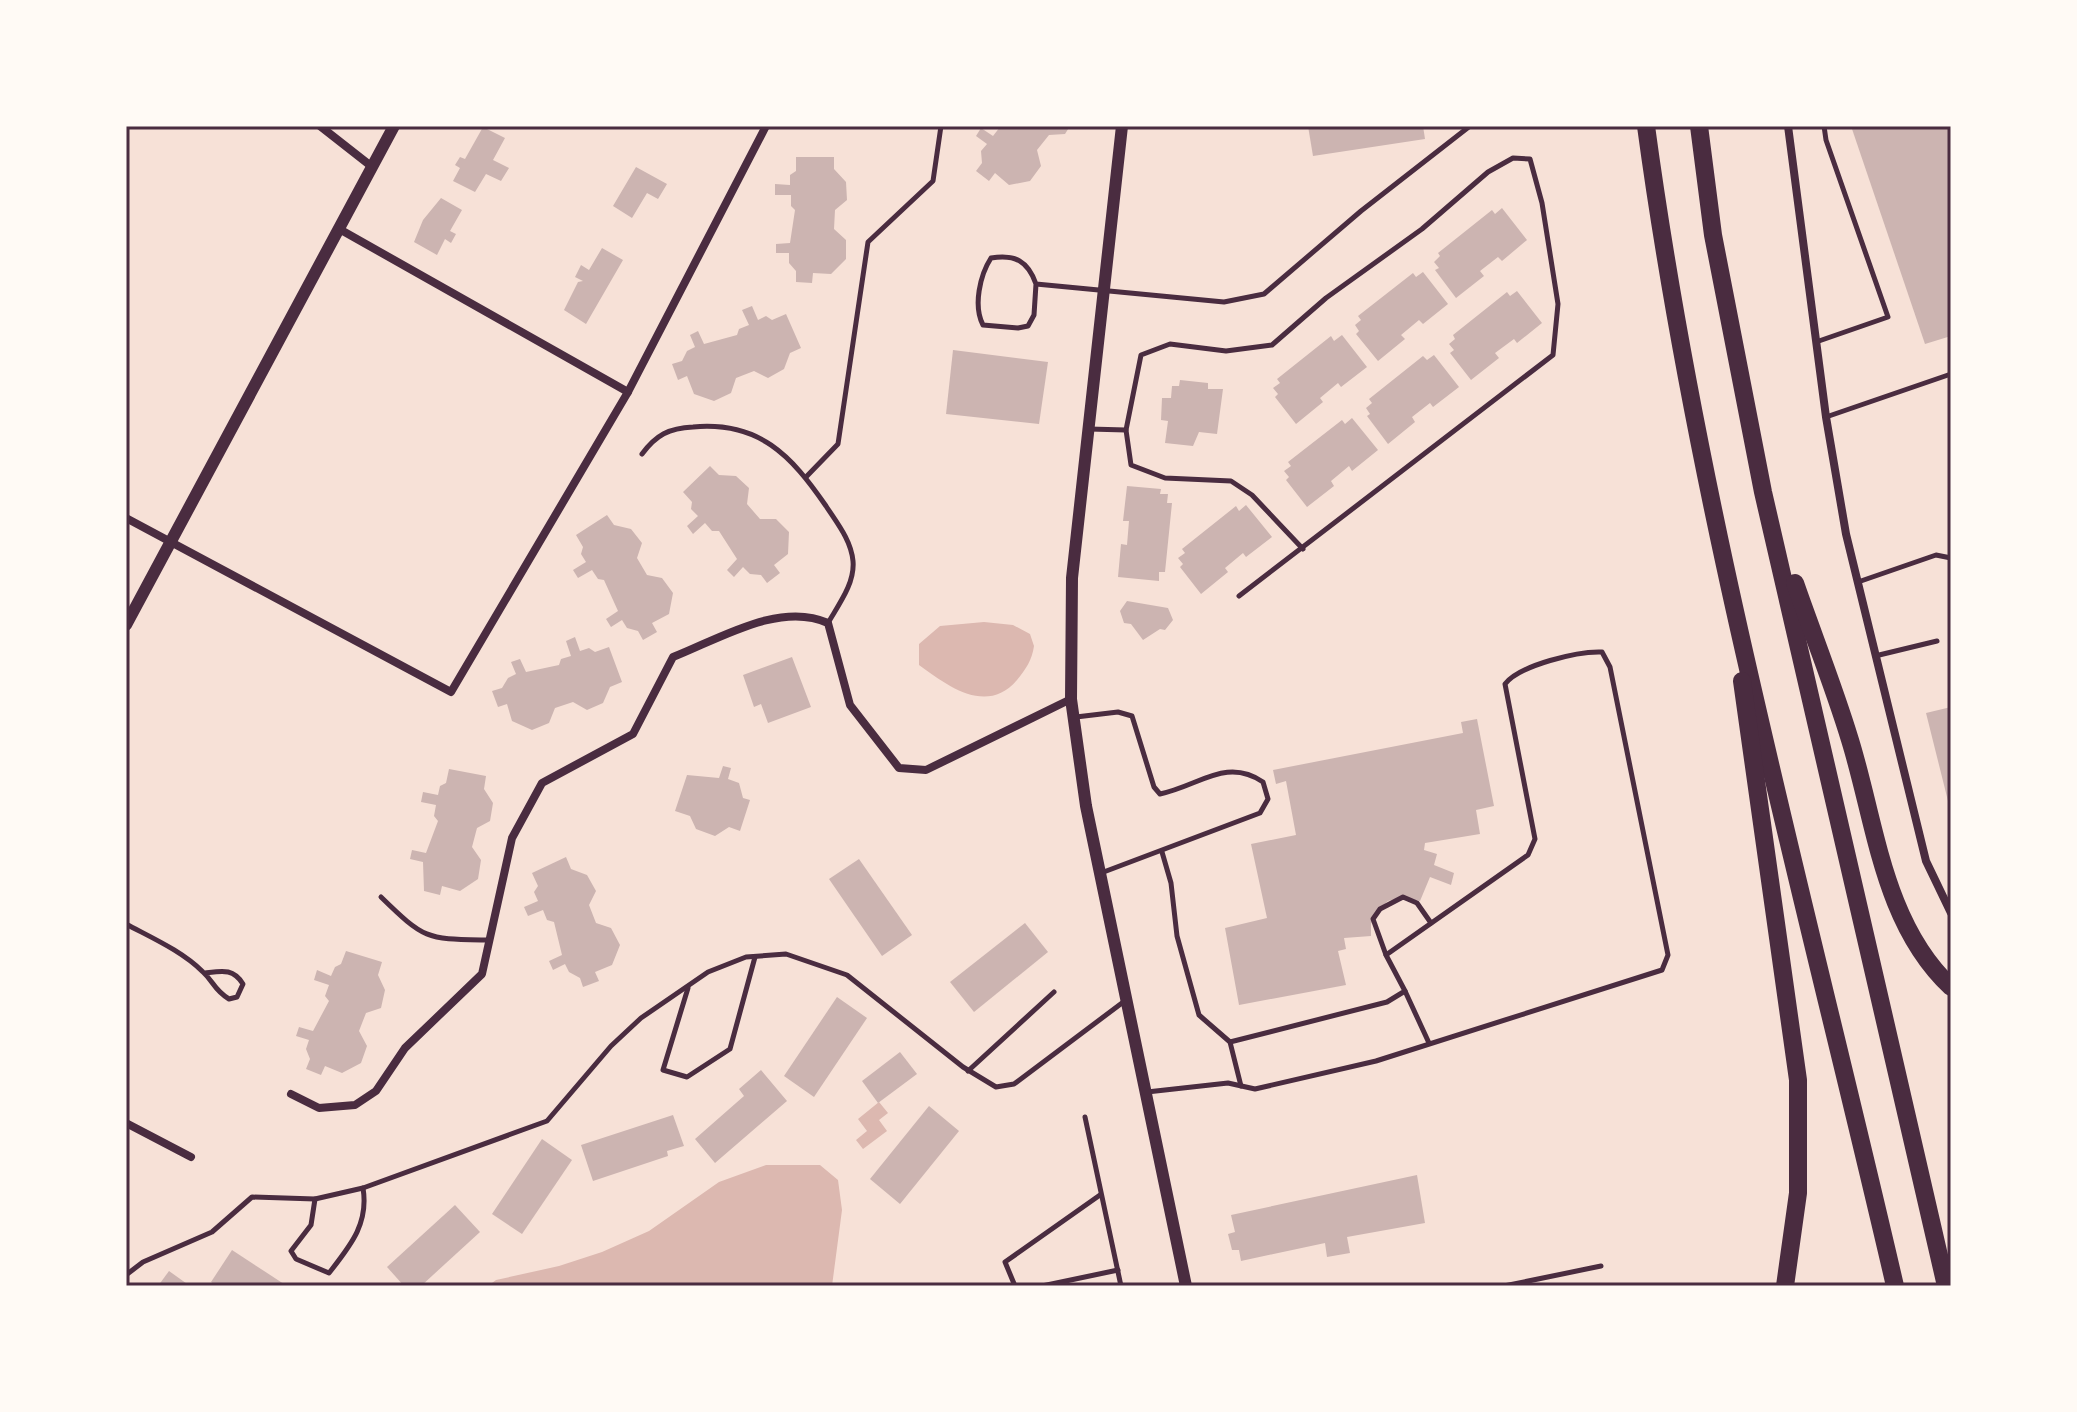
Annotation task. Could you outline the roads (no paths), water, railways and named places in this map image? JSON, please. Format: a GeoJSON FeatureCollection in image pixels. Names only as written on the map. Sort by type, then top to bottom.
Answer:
{"type":"FeatureCollection","features":[{"type":"Feature","properties":{"kind":"highway"},"geometry":{"type":"LineString","coordinates":[[1646,126],[1685,363],[1723,555],[1895,1286]]}},
{"type":"Feature","properties":{"kind":"highway"},"geometry":{"type":"LineString","coordinates":[[1699,126],[1713,235],[1763,492],[1946,1286]]}},
{"type":"Feature","properties":{"kind":"highway"},"geometry":{"type":"LineString","coordinates":[[1763,492],[1850,740],[1890,890],[1924,958],[1951,987]]}},
{"type":"Feature","properties":{"kind":"highway"},"geometry":{"type":"LineString","coordinates":[[1723,555],[1798,1080],[1798,1193],[1785,1286]]}},
{"type":"Feature","properties":{"kind":"street"},"geometry":{"type":"LineString","coordinates":[[320,126],[371,166]]}},
{"type":"Feature","properties":{"kind":"street"},"geometry":{"type":"LineString","coordinates":[[126,625],[341,230],[394,126]]}},
{"type":"Feature","properties":{"kind":"street"},"geometry":{"type":"LineString","coordinates":[[126,518],[451,692],[628,392],[766,126]]}},
{"type":"Feature","properties":{"kind":"street"},"geometry":{"type":"LineString","coordinates":[[1122,126],[1072,578],[1071,699],[1100,873],[1186,1286]]}},
{"type":"Feature","properties":{"kind":"street"},"geometry":{"type":"LineString","coordinates":[[1788,126],[1826,417],[1857,583],[1926,861],[1951,913]]}},
{"type":"Feature","properties":{"kind":"street"},"geometry":{"type":"LineString","coordinates":[[341,230],[628,392]]}},
{"type":"Feature","properties":{"kind":"street"},"geometry":{"type":"LineString","coordinates":[[291,1094],[319,1108],[355,1105],[376,1091],[405,1048],[482,974],[512,838],[542,783],[633,734],[673,657],[768,620],[808,614],[828,623],[850,705],[899,768],[926,770],[1071,699]]}},
{"type":"Feature","properties":{"kind":"street"},"geometry":{"type":"LineString","coordinates":[[126,1123],[191,1157]]}},
{"type":"Feature","properties":{"kind":"lane"},"geometry":{"type":"LineString","coordinates":[[806,477],[838,444],[868,242],[933,181],[941,126]]}},
{"type":"Feature","properties":{"kind":"lane"},"geometry":{"type":"LineString","coordinates":[[1036,284],[1104,288],[1224,302],[1264,294],[1361,211],[1470,126]]}},
{"type":"Feature","properties":{"kind":"lane"},"geometry":{"type":"LineString","coordinates":[[1816,342],[1888,317],[1826,140],[1824,126]]}},
{"type":"Feature","properties":{"kind":"lane"},"geometry":{"type":"LineString","coordinates":[[1239,596],[1303,549],[1553,355],[1558,304],[1542,203],[1530,159],[1513,158],[1488,172],[1422,229],[1326,298],[1272,345],[1226,351],[1170,344],[1141,355],[1126,430],[1131,465],[1165,478],[1231,481],[1252,495],[1303,549]]}},
{"type":"Feature","properties":{"kind":"lane"},"geometry":{"type":"LineString","coordinates":[[1006,255],[1020,259],[1031,270],[1036,284],[1034,315],[1028,326],[983,325],[979,317],[980,288],[984,268],[991,258],[1006,255]]}},
{"type":"Feature","properties":{"kind":"lane"},"geometry":{"type":"LineString","coordinates":[[1826,417],[1951,374]]}},
{"type":"Feature","properties":{"kind":"lane"},"geometry":{"type":"LineString","coordinates":[[642,454],[662,433],[677,428],[738,427],[770,444],[806,477],[841,528],[853,562],[844,595],[828,623]]}},
{"type":"Feature","properties":{"kind":"lane"},"geometry":{"type":"LineString","coordinates":[[1088,429],[1126,430]]}},
{"type":"Feature","properties":{"kind":"lane"},"geometry":{"type":"LineString","coordinates":[[1857,583],[1936,555],[1951,558]]}},
{"type":"Feature","properties":{"kind":"lane"},"geometry":{"type":"LineString","coordinates":[[1874,656],[1937,641]]}},
{"type":"Feature","properties":{"kind":"lane"},"geometry":{"type":"LineString","coordinates":[[1146,1092],[1228,1083],[1255,1089],[1376,1061],[1662,970],[1668,955],[1610,667],[1602,652],[1588,652],[1514,673],[1505,684],[1535,839],[1528,855],[1386,955]]}},
{"type":"Feature","properties":{"kind":"lane"},"geometry":{"type":"LineString","coordinates":[[1074,718],[1118,712],[1132,716],[1154,787],[1160,794],[1228,770],[1248,772],[1263,782],[1268,799],[1260,813],[1100,873]]}},
{"type":"Feature","properties":{"kind":"lane"},"geometry":{"type":"LineString","coordinates":[[1162,852],[1171,883],[1177,936],[1199,1015],[1230,1042],[1241,1086]]}},
{"type":"Feature","properties":{"kind":"lane"},"geometry":{"type":"LineString","coordinates":[[381,897],[407,922],[432,939],[490,940]]}},
{"type":"Feature","properties":{"kind":"lane"},"geometry":{"type":"LineString","coordinates":[[1429,1043],[1386,955],[1373,919],[1380,909],[1403,897],[1417,903],[1431,923]]}},
{"type":"Feature","properties":{"kind":"lane"},"geometry":{"type":"LineString","coordinates":[[126,924],[164,944],[205,973],[214,990],[229,999],[237,997],[243,984],[237,974],[226,970],[205,973]]}},
{"type":"Feature","properties":{"kind":"lane"},"geometry":{"type":"LineString","coordinates":[[126,1275],[143,1262],[212,1232],[252,1197],[315,1199],[363,1188],[547,1121],[611,1046],[641,1018],[708,972],[755,957],[786,954],[847,975],[968,1071],[996,1087],[1014,1084],[1127,1000]]}},
{"type":"Feature","properties":{"kind":"lane"},"geometry":{"type":"LineString","coordinates":[[688,987],[663,1070],[687,1077],[730,1049],[755,957]]}},
{"type":"Feature","properties":{"kind":"lane"},"geometry":{"type":"LineString","coordinates":[[1230,1042],[1387,1002],[1405,991]]}},
{"type":"Feature","properties":{"kind":"lane"},"geometry":{"type":"LineString","coordinates":[[968,1071],[1054,992]]}},
{"type":"Feature","properties":{"kind":"lane"},"geometry":{"type":"LineString","coordinates":[[1085,1117],[1121,1286]]}},
{"type":"Feature","properties":{"kind":"lane"},"geometry":{"type":"LineString","coordinates":[[315,1199],[311,1225],[291,1251],[296,1259],[329,1273],[355,1239],[367,1210],[363,1188]]}},
{"type":"Feature","properties":{"kind":"lane"},"geometry":{"type":"LineString","coordinates":[[1015,1286],[1005,1262],[1101,1195]]}},
{"type":"Feature","properties":{"kind":"lane"},"geometry":{"type":"LineString","coordinates":[[1504,1286],[1601,1266]]}},
{"type":"Feature","properties":{"kind":"lane"},"geometry":{"type":"LineString","coordinates":[[1042,1286],[1118,1270]]}},
{"type":"Feature","properties":{"kind":"lane"},"geometry":{"type":"LineString","coordinates":[[1455,1286],[1489,1286]]}}]}
